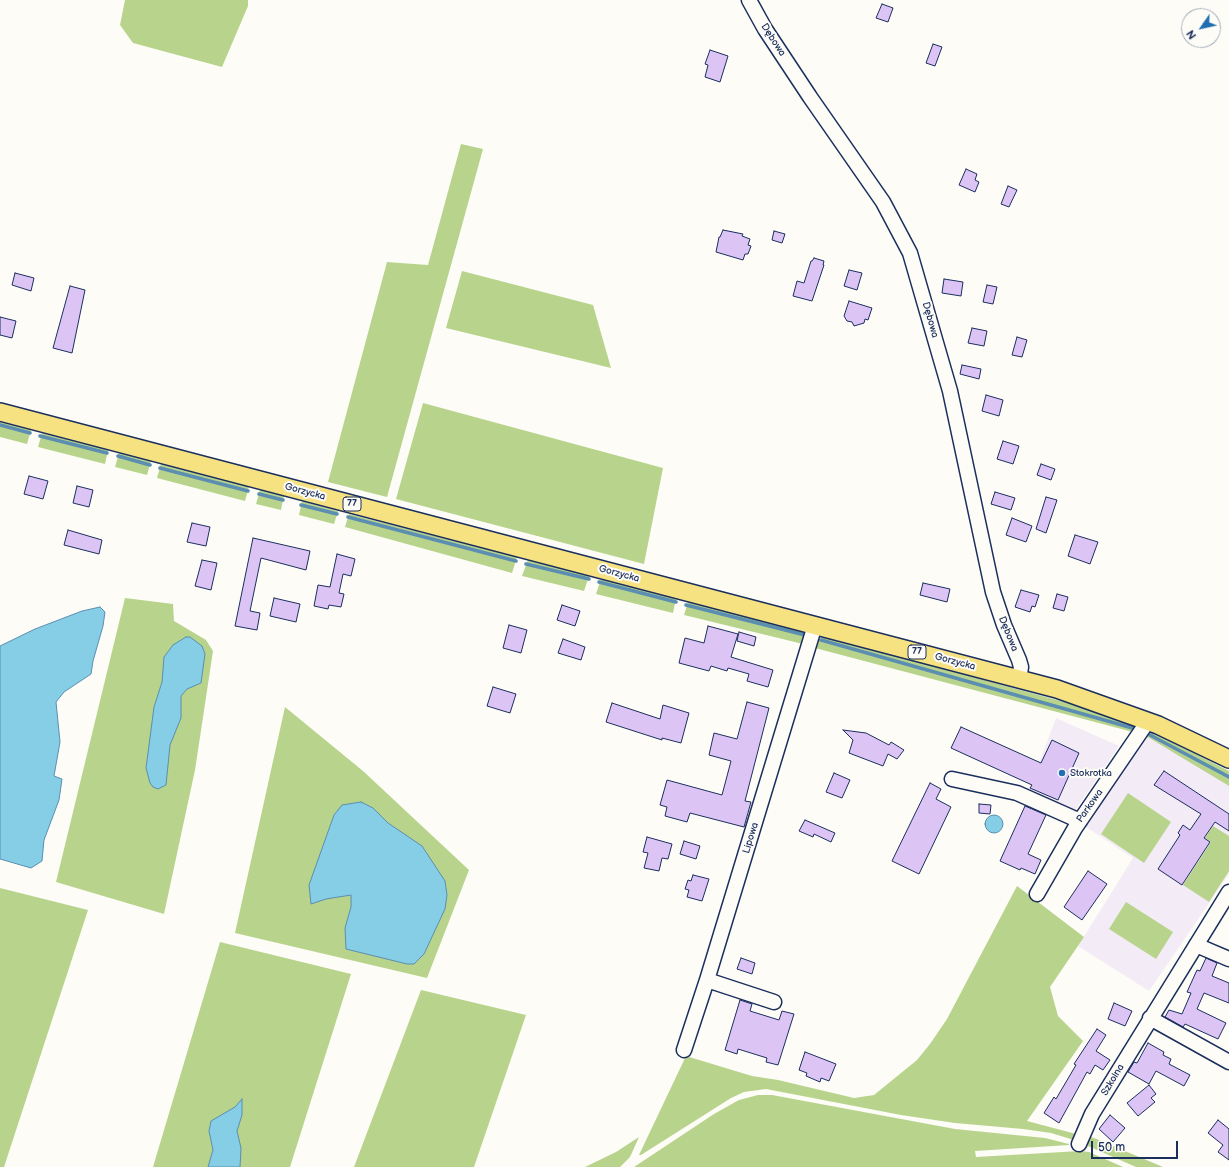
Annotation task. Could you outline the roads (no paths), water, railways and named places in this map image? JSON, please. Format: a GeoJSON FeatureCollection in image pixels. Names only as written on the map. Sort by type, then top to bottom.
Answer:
{"type":"FeatureCollection","features":[{"type":"Feature","properties":{"kind":"main road","name":"Gorzycka"},"geometry":{"type":"LineString","coordinates":[[0,412],[1019,679],[1085,698],[1148,721],[1229,760]]}},
{"type":"Feature","properties":{"kind":"street","name":"Dębowa"},"geometry":{"type":"LineString","coordinates":[[749,0],[765,29],[810,97],[883,202],[910,253],[950,391],[993,592],[1004,625],[1021,667],[1019,679]]}},
{"type":"Feature","properties":{"kind":"street","name":"Lipowa"},"geometry":{"type":"LineString","coordinates":[[684,1050],[707,980],[816,625]]}},
{"type":"Feature","properties":{"kind":"street","name":"Parkowa"},"geometry":{"type":"LineString","coordinates":[[1037,894],[1080,821],[1144,730],[1148,721]]}},
{"type":"Feature","properties":{"kind":"street"},"geometry":{"type":"LineString","coordinates":[[952,779],[1016,793],[1080,821]]}},
{"type":"Feature","properties":{"kind":"street","name":"Szkolna"},"geometry":{"type":"LineString","coordinates":[[1079,1144],[1092,1114],[1229,892]]}},
{"type":"Feature","properties":{"kind":"street"},"geometry":{"type":"LineString","coordinates":[[1196,945],[1229,959]]}},
{"type":"Feature","properties":{"kind":"street"},"geometry":{"type":"LineString","coordinates":[[707,980],[774,1002]]}},
{"type":"Feature","properties":{"kind":"street"},"geometry":{"type":"LineString","coordinates":[[1150,1018],[1229,1062]]}},
{"type":"Feature","properties":{"kind":"water"},"geometry":{"type":"Polygon","coordinates":[[[100,607],[105,612],[91,674],[64,692],[56,702],[60,742],[54,776],[62,779],[59,800],[44,840],[42,861],[31,868],[0,859],[0,646],[35,629],[82,611],[100,607]]]}},
{"type":"Feature","properties":{"kind":"water"},"geometry":{"type":"Polygon","coordinates":[[[186,637],[190,637],[202,646],[205,654],[201,683],[187,689],[181,696],[181,718],[170,745],[166,785],[158,789],[153,787],[150,783],[146,768],[154,707],[162,682],[164,657],[173,645],[186,637]]]}},
{"type":"Feature","properties":{"kind":"water"},"geometry":{"type":"Polygon","coordinates":[[[361,802],[373,808],[388,823],[422,846],[445,881],[447,895],[445,909],[424,954],[414,964],[407,964],[346,949],[345,928],[351,907],[351,895],[326,899],[311,904],[309,885],[334,815],[342,805],[361,802]]]}},
{"type":"Feature","properties":{"kind":"water"},"geometry":{"type":"Polygon","coordinates":[[[994,815],[1000,818],[1003,824],[1000,830],[994,833],[988,830],[985,824],[988,818],[994,815]]]}},
{"type":"Feature","properties":{"kind":"water"},"geometry":{"type":"Polygon","coordinates":[[[242,1099],[242,1115],[237,1131],[241,1148],[240,1167],[208,1167],[213,1150],[209,1131],[211,1121],[235,1107],[242,1099]]]}},
{"type":"Feature","properties":{"kind":"waterway"},"geometry":{"type":"LineString","coordinates":[[0,425],[30,433]]}},
{"type":"Feature","properties":{"kind":"waterway"},"geometry":{"type":"LineString","coordinates":[[40,436],[107,453]]}},
{"type":"Feature","properties":{"kind":"waterway"},"geometry":{"type":"LineString","coordinates":[[118,456],[150,465]]}},
{"type":"Feature","properties":{"kind":"waterway"},"geometry":{"type":"LineString","coordinates":[[160,468],[248,491]]}},
{"type":"Feature","properties":{"kind":"waterway"},"geometry":{"type":"LineString","coordinates":[[259,494],[283,500]]}},
{"type":"Feature","properties":{"kind":"waterway"},"geometry":{"type":"LineString","coordinates":[[301,505],[337,514]]}},
{"type":"Feature","properties":{"kind":"waterway"},"geometry":{"type":"LineString","coordinates":[[348,517],[516,561]]}},
{"type":"Feature","properties":{"kind":"waterway"},"geometry":{"type":"LineString","coordinates":[[526,564],[589,579]]}},
{"type":"Feature","properties":{"kind":"waterway"},"geometry":{"type":"LineString","coordinates":[[599,582],[676,602]]}},
{"type":"Feature","properties":{"kind":"waterway"},"geometry":{"type":"LineString","coordinates":[[686,605],[805,635]]}},
{"type":"Feature","properties":{"kind":"waterway"},"geometry":{"type":"LineString","coordinates":[[821,640],[1136,729]]}},
{"type":"Feature","properties":{"kind":"waterway"},"geometry":{"type":"LineString","coordinates":[[1150,735],[1229,777]]}},
{"type":"Feature","properties":{"kind":"place","name":"Stokrotka"},"geometry":{"type":"Point","coordinates":[1062,773]}}]}
